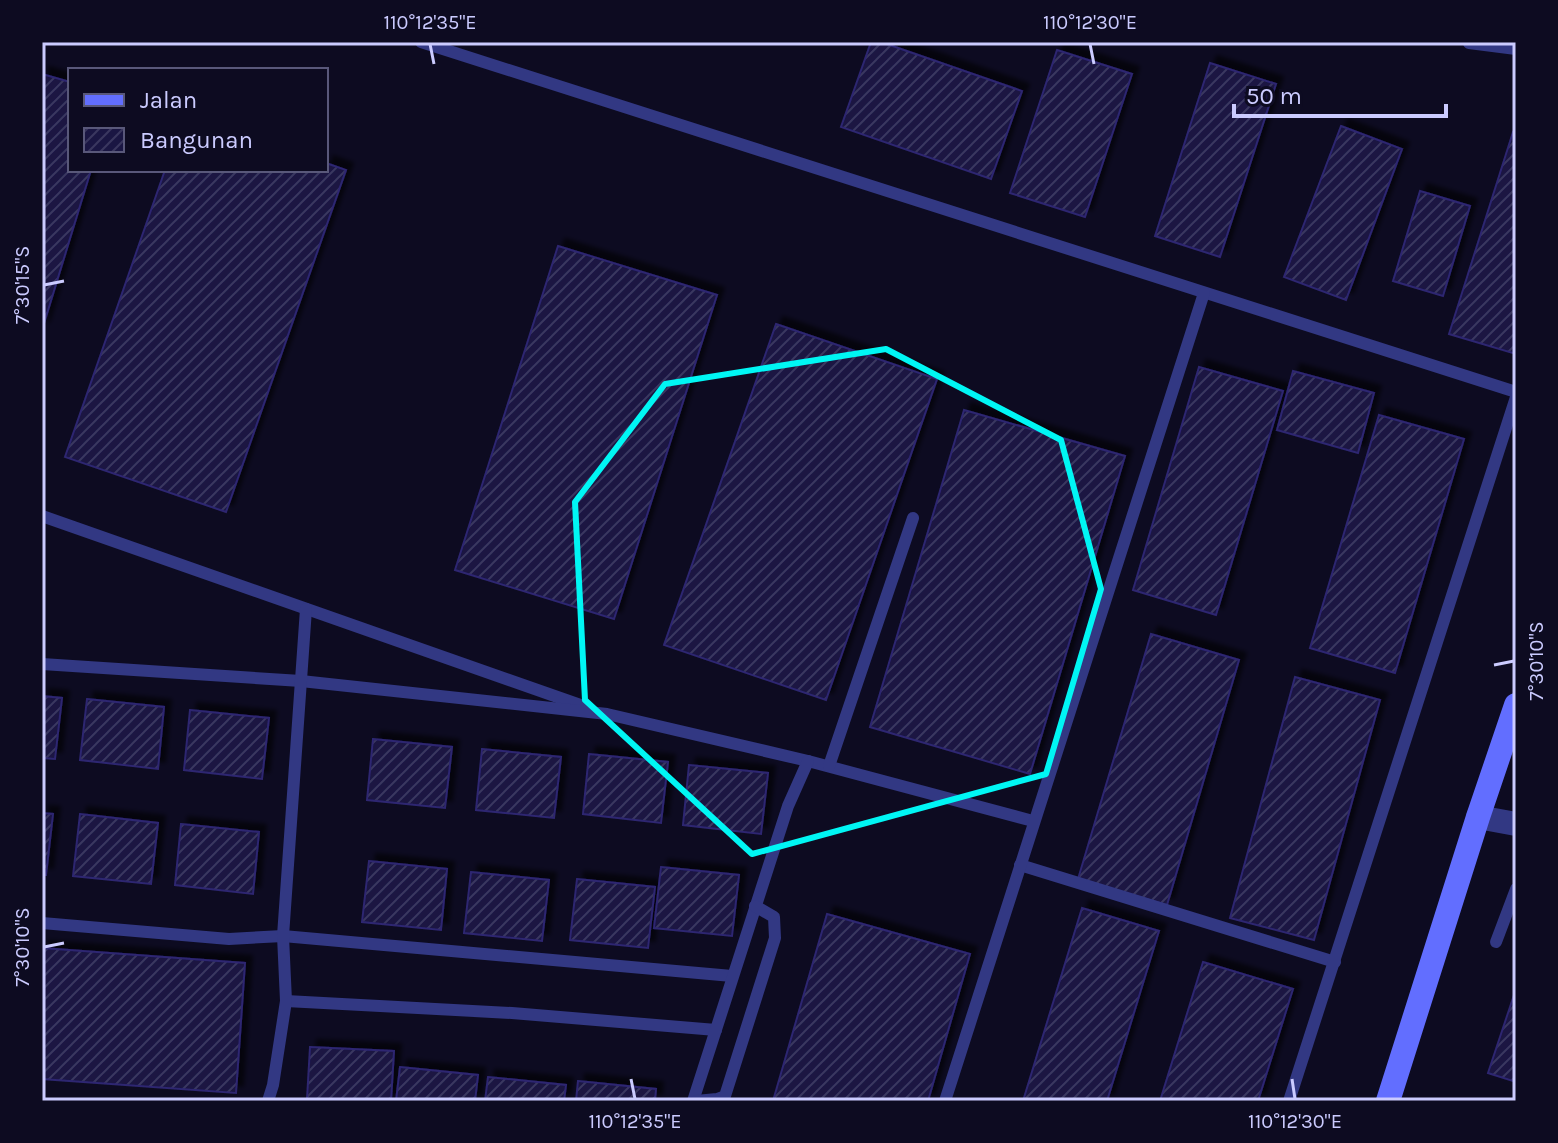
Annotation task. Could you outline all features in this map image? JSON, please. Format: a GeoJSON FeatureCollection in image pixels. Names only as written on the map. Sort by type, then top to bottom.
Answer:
{"type":"FeatureCollection","features":[{"type":"Feature","properties":{"kind":"main road"},"geometry":{"type":"LineString","coordinates":[[1388,1101],[1516,705]]}},
{"type":"Feature","properties":{"kind":"street"},"geometry":{"type":"LineString","coordinates":[[1478,817],[1516,824]]}},
{"type":"Feature","properties":{"kind":"lane"},"geometry":{"type":"LineString","coordinates":[[421,42],[1516,394],[1289,1101]]}},
{"type":"Feature","properties":{"kind":"lane"},"geometry":{"type":"LineString","coordinates":[[1469,43],[1516,49]]}},
{"type":"Feature","properties":{"kind":"lane"},"geometry":{"type":"LineString","coordinates":[[945,1101],[1204,293]]}},
{"type":"Feature","properties":{"kind":"lane"},"geometry":{"type":"LineString","coordinates":[[42,516],[607,714],[829,766],[1033,821]]}},
{"type":"Feature","properties":{"kind":"lane"},"geometry":{"type":"LineString","coordinates":[[829,766],[913,518]]}},
{"type":"Feature","properties":{"kind":"lane"},"geometry":{"type":"LineString","coordinates":[[268,1101],[286,1001],[283,936],[306,609]]}},
{"type":"Feature","properties":{"kind":"lane"},"geometry":{"type":"LineString","coordinates":[[42,664],[301,681],[607,714]]}},
{"type":"Feature","properties":{"kind":"lane"},"geometry":{"type":"LineString","coordinates":[[755,906],[774,917],[775,938],[725,1096],[694,1101],[732,976],[755,906],[788,806],[808,761]]}},
{"type":"Feature","properties":{"kind":"lane"},"geometry":{"type":"LineString","coordinates":[[1020,865],[1335,962]]}},
{"type":"Feature","properties":{"kind":"lane"},"geometry":{"type":"LineString","coordinates":[[1496,942],[1516,889]]}},
{"type":"Feature","properties":{"kind":"lane"},"geometry":{"type":"LineString","coordinates":[[42,923],[229,939],[283,936],[732,976]]}},
{"type":"Feature","properties":{"kind":"lane"},"geometry":{"type":"LineString","coordinates":[[286,1001],[512,1013],[716,1030]]}},
{"type":"Feature","properties":{"kind":"highlighted area"},"geometry":{"type":"Polygon","coordinates":[[[886,349],[1061,440],[1101,589],[1046,774],[752,854],[585,700],[575,502],[665,384],[886,349]]]}},
{"type":"Feature","properties":{"kind":"building"},"geometry":{"type":"Polygon","coordinates":[[[871,42],[881,42],[1022,91],[991,179],[841,127],[871,42]]]}},
{"type":"Feature","properties":{"kind":"building"},"geometry":{"type":"Polygon","coordinates":[[[1057,50],[1132,74],[1085,217],[1010,193],[1057,50]]]}},
{"type":"Feature","properties":{"kind":"building"},"geometry":{"type":"Polygon","coordinates":[[[1210,63],[1276,84],[1220,257],[1155,236],[1210,63]]]}},
{"type":"Feature","properties":{"kind":"building"},"geometry":{"type":"Polygon","coordinates":[[[42,74],[68,81],[68,172],[90,172],[42,330],[42,74]]]}},
{"type":"Feature","properties":{"kind":"building"},"geometry":{"type":"Polygon","coordinates":[[[1341,126],[1402,149],[1346,300],[1284,277],[1341,126]]]}},
{"type":"Feature","properties":{"kind":"building"},"geometry":{"type":"Polygon","coordinates":[[[1513,132],[1516,133],[1516,354],[1449,334],[1513,132]]]}},
{"type":"Feature","properties":{"kind":"building"},"geometry":{"type":"Polygon","coordinates":[[[328,164],[346,170],[226,512],[65,457],[164,172],[328,172],[328,164]]]}},
{"type":"Feature","properties":{"kind":"building"},"geometry":{"type":"Polygon","coordinates":[[[1420,191],[1470,206],[1443,296],[1393,281],[1420,191]]]}},
{"type":"Feature","properties":{"kind":"building"},"geometry":{"type":"Polygon","coordinates":[[[558,246],[717,295],[614,619],[455,570],[558,246]]]}},
{"type":"Feature","properties":{"kind":"building"},"geometry":{"type":"Polygon","coordinates":[[[776,324],[937,379],[826,700],[664,645],[776,324]]]}},
{"type":"Feature","properties":{"kind":"building"},"geometry":{"type":"Polygon","coordinates":[[[1199,367],[1283,391],[1216,615],[1133,590],[1199,367]]]}},
{"type":"Feature","properties":{"kind":"building"},"geometry":{"type":"Polygon","coordinates":[[[1293,371],[1374,393],[1358,453],[1277,430],[1293,371]]]}},
{"type":"Feature","properties":{"kind":"building"},"geometry":{"type":"Polygon","coordinates":[[[964,410],[1125,456],[1030,774],[870,727],[964,410]]]}},
{"type":"Feature","properties":{"kind":"building"},"geometry":{"type":"Polygon","coordinates":[[[1379,415],[1464,439],[1395,673],[1310,648],[1379,415]]]}},
{"type":"Feature","properties":{"kind":"building"},"geometry":{"type":"Polygon","coordinates":[[[1151,634],[1239,660],[1167,905],[1078,879],[1151,634]]]}},
{"type":"Feature","properties":{"kind":"building"},"geometry":{"type":"Polygon","coordinates":[[[1295,677],[1380,700],[1314,940],[1230,918],[1295,677]]]}},
{"type":"Feature","properties":{"kind":"building"},"geometry":{"type":"Polygon","coordinates":[[[42,696],[62,698],[55,759],[42,758],[42,696]]]}},
{"type":"Feature","properties":{"kind":"building"},"geometry":{"type":"Polygon","coordinates":[[[87,699],[164,707],[158,769],[80,760],[87,699]]]}},
{"type":"Feature","properties":{"kind":"building"},"geometry":{"type":"Polygon","coordinates":[[[190,710],[269,718],[262,779],[184,770],[190,710]]]}},
{"type":"Feature","properties":{"kind":"building"},"geometry":{"type":"Polygon","coordinates":[[[373,739],[452,747],[445,808],[367,800],[373,739]]]}},
{"type":"Feature","properties":{"kind":"building"},"geometry":{"type":"Polygon","coordinates":[[[482,749],[561,757],[554,818],[476,810],[482,749]]]}},
{"type":"Feature","properties":{"kind":"building"},"geometry":{"type":"Polygon","coordinates":[[[589,754],[668,762],[661,823],[583,814],[589,754]]]}},
{"type":"Feature","properties":{"kind":"building"},"geometry":{"type":"Polygon","coordinates":[[[689,765],[768,773],[761,834],[683,825],[689,765]]]}},
{"type":"Feature","properties":{"kind":"building"},"geometry":{"type":"Polygon","coordinates":[[[42,813],[53,814],[46,875],[42,875],[42,813]]]}},
{"type":"Feature","properties":{"kind":"building"},"geometry":{"type":"Polygon","coordinates":[[[80,814],[158,823],[151,884],[73,876],[80,814]]]}},
{"type":"Feature","properties":{"kind":"building"},"geometry":{"type":"Polygon","coordinates":[[[181,824],[259,832],[253,894],[175,885],[181,824]]]}},
{"type":"Feature","properties":{"kind":"building"},"geometry":{"type":"Polygon","coordinates":[[[369,861],[447,869],[441,930],[362,922],[369,861]]]}},
{"type":"Feature","properties":{"kind":"building"},"geometry":{"type":"Polygon","coordinates":[[[661,867],[739,875],[732,936],[654,928],[661,867]]]}},
{"type":"Feature","properties":{"kind":"building"},"geometry":{"type":"Polygon","coordinates":[[[471,872],[549,880],[542,941],[464,933],[471,872]]]}},
{"type":"Feature","properties":{"kind":"building"},"geometry":{"type":"Polygon","coordinates":[[[577,879],[655,887],[648,948],[570,940],[577,879]]]}},
{"type":"Feature","properties":{"kind":"building"},"geometry":{"type":"Polygon","coordinates":[[[1082,908],[1159,931],[1107,1101],[1023,1101],[1082,908]]]}},
{"type":"Feature","properties":{"kind":"building"},"geometry":{"type":"Polygon","coordinates":[[[827,914],[970,954],[928,1101],[773,1101],[827,914]]]}},
{"type":"Feature","properties":{"kind":"building"},"geometry":{"type":"Polygon","coordinates":[[[42,948],[245,963],[236,1093],[42,1079],[42,948]]]}},
{"type":"Feature","properties":{"kind":"building"},"geometry":{"type":"Polygon","coordinates":[[[1203,962],[1293,989],[1258,1101],[1160,1101],[1203,962]]]}},
{"type":"Feature","properties":{"kind":"building"},"geometry":{"type":"Polygon","coordinates":[[[1516,989],[1516,1082],[1488,1073],[1516,989]]]}},
{"type":"Feature","properties":{"kind":"building"},"geometry":{"type":"Polygon","coordinates":[[[310,1047],[394,1051],[391,1101],[307,1099],[310,1047]]]}},
{"type":"Feature","properties":{"kind":"building"},"geometry":{"type":"Polygon","coordinates":[[[400,1067],[478,1075],[475,1101],[396,1101],[400,1067]]]}},
{"type":"Feature","properties":{"kind":"building"},"geometry":{"type":"Polygon","coordinates":[[[488,1077],[566,1085],[564,1101],[485,1101],[488,1077]]]}},
{"type":"Feature","properties":{"kind":"building"},"geometry":{"type":"Polygon","coordinates":[[[578,1081],[656,1089],[655,1101],[576,1101],[578,1081]]]}}]}
